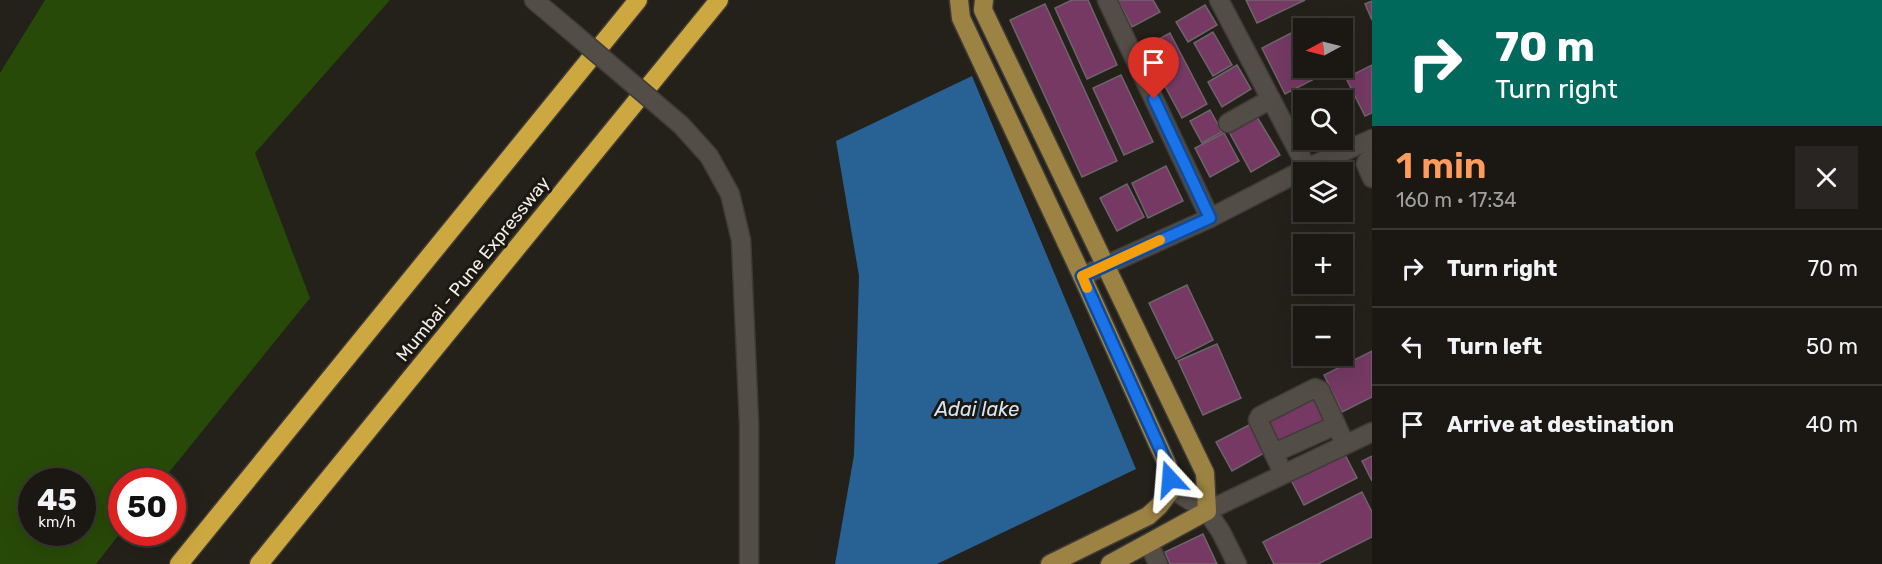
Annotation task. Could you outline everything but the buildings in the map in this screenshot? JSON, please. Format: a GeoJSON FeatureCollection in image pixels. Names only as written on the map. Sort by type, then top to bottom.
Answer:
{"type":"FeatureCollection","features":[{"type":"Feature","properties":{"kind":"highway"},"geometry":{"type":"LineString","coordinates":[[180,564],[638,0]]}},
{"type":"Feature","properties":{"kind":"highway","name":"Mumbai - Pune Expressway"},"geometry":{"type":"LineString","coordinates":[[259,564],[719,0]]}},
{"type":"Feature","properties":{"kind":"main road"},"geometry":{"type":"LineString","coordinates":[[959,0],[961,18],[1167,464],[1172,489],[1148,516],[1050,564]]}},
{"type":"Feature","properties":{"kind":"main road"},"geometry":{"type":"LineString","coordinates":[[984,0],[983,10],[1205,472],[1207,512],[1110,564]]}},
{"type":"Feature","properties":{"kind":"street"},"geometry":{"type":"LineString","coordinates":[[534,0],[681,125],[709,156],[730,194],[741,240],[749,423],[749,564]]}},
{"type":"Feature","properties":{"kind":"street"},"geometry":{"type":"LineString","coordinates":[[1107,0],[1210,218]]}},
{"type":"Feature","properties":{"kind":"street"},"geometry":{"type":"LineString","coordinates":[[1219,0],[1304,162]]}},
{"type":"Feature","properties":{"kind":"street"},"geometry":{"type":"LineString","coordinates":[[1228,123],[1271,99]]}},
{"type":"Feature","properties":{"kind":"street"},"geometry":{"type":"LineString","coordinates":[[1320,162],[1372,139]]}},
{"type":"Feature","properties":{"kind":"street"},"geometry":{"type":"LineString","coordinates":[[1372,158],[1366,164],[1372,178]]}},
{"type":"Feature","properties":{"kind":"street"},"geometry":{"type":"LineString","coordinates":[[1263,190],[1259,180],[1278,170]]}},
{"type":"Feature","properties":{"kind":"street"},"geometry":{"type":"LineString","coordinates":[[1082,276],[1210,218],[1293,175]]}},
{"type":"Feature","properties":{"kind":"street"},"geometry":{"type":"LineString","coordinates":[[1283,473],[1258,420],[1260,416],[1315,388],[1320,390],[1345,444]]}},
{"type":"Feature","properties":{"kind":"street"},"geometry":{"type":"LineString","coordinates":[[1274,453],[1336,425]]}},
{"type":"Feature","properties":{"kind":"street"},"geometry":{"type":"LineString","coordinates":[[1207,512],[1283,473],[1372,432]]}},
{"type":"Feature","properties":{"kind":"street"},"geometry":{"type":"LineString","coordinates":[[1303,440],[1311,460]]}},
{"type":"Feature","properties":{"kind":"street"},"geometry":{"type":"LineString","coordinates":[[1172,489],[1207,512],[1221,532],[1237,564]]}},
{"type":"Feature","properties":{"kind":"street"},"geometry":{"type":"LineString","coordinates":[[1149,544],[1158,564]]}},
{"type":"Feature","properties":{"kind":"green space"},"geometry":{"type":"Polygon","coordinates":[[[45,0],[390,0],[255,153],[310,298],[173,468],[108,468],[108,546],[110,546],[96,564],[0,564],[0,73],[45,0]]]}},
{"type":"Feature","properties":{"kind":"water","name":"Adai lake"},"geometry":{"type":"Polygon","coordinates":[[[972,76],[1136,469],[937,564],[835,564],[854,455],[859,276],[836,141],[972,76]]]}},
{"type":"Feature","properties":{"kind":"slow traffic"},"geometry":{"type":"LineString","coordinates":[[1087,288],[1082,276],[1160,240]]}},
{"type":"Feature","properties":{"kind":"route"},"geometry":{"type":"LineString","coordinates":[[1154,99],[1210,218],[1082,276],[1167,464],[1170,479]]}}]}
